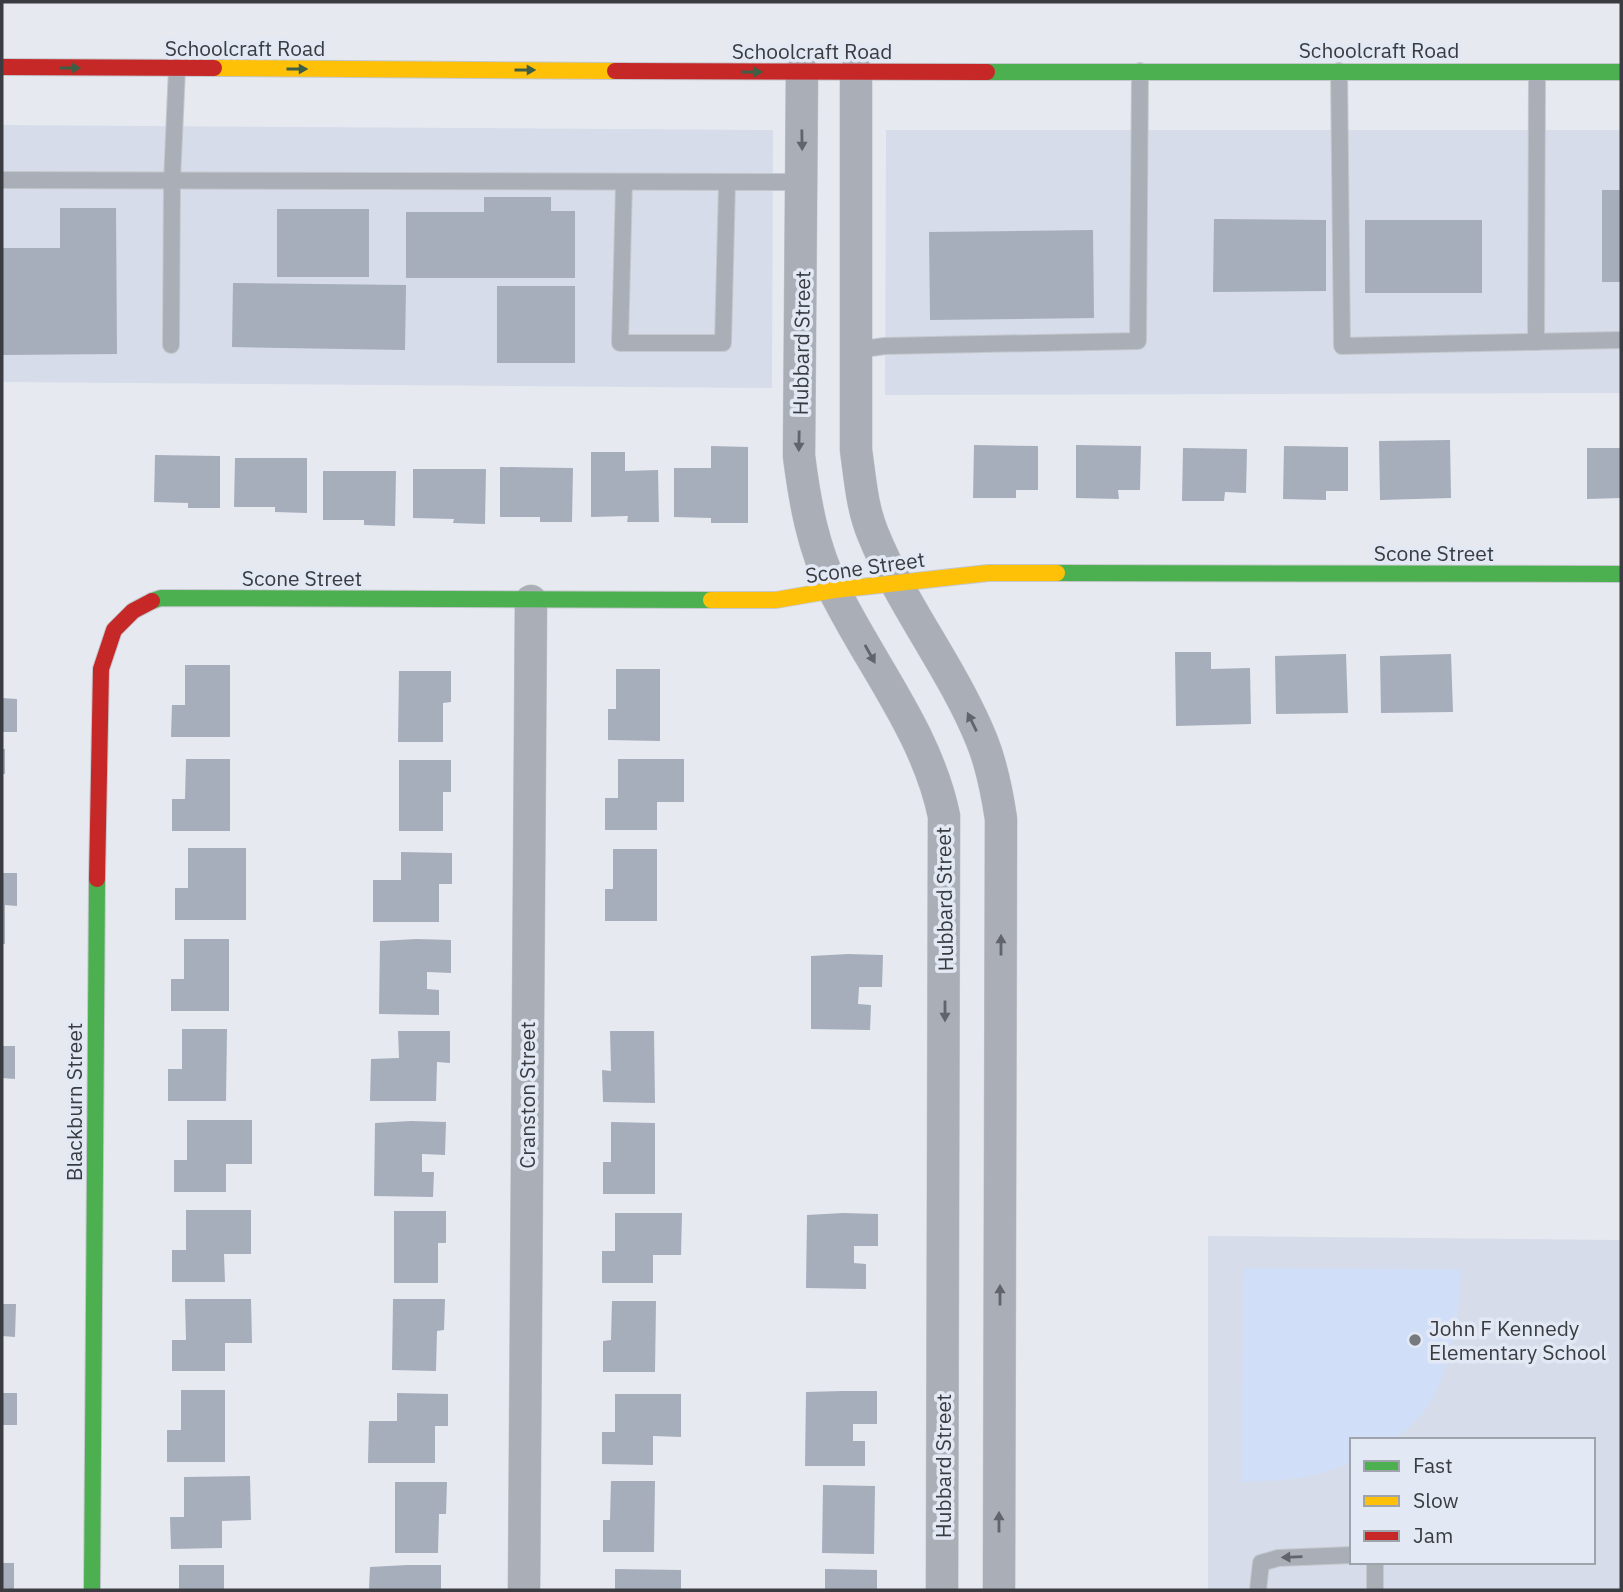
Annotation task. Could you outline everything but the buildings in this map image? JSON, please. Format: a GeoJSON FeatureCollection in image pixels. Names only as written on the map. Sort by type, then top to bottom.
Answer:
{"type":"FeatureCollection","features":[{"type":"Feature","properties":{"kind":"street","name":"Schoolcraft Road"},"geometry":{"type":"LineString","coordinates":[[2,68],[1621,72]]}},
{"type":"Feature","properties":{"kind":"street","name":"Hubbard Street"},"geometry":{"type":"LineString","coordinates":[[802,72],[799,456],[811,526],[834,590],[927,758],[944,816],[942,1590]]}},
{"type":"Feature","properties":{"kind":"street"},"geometry":{"type":"LineString","coordinates":[[856,72],[856,450],[863,497],[872,532],[895,582],[957,690],[982,741],[995,784],[1001,819],[999,1590]]}},
{"type":"Feature","properties":{"kind":"street","name":"Scone Street"},"geometry":{"type":"LineString","coordinates":[[121,619],[146,602],[160,598],[776,600],[895,582],[988,573],[1621,574]]}},
{"type":"Feature","properties":{"kind":"street","name":"Cranston Street"},"geometry":{"type":"LineString","coordinates":[[524,1590],[531,601]]}},
{"type":"Feature","properties":{"kind":"street","name":"Blackburn Street"},"geometry":{"type":"LineString","coordinates":[[92,1590],[98,685],[105,645],[121,619]]}},
{"type":"Feature","properties":{"kind":"lane"},"geometry":{"type":"LineString","coordinates":[[171,345],[172,181],[177,68]]}},
{"type":"Feature","properties":{"kind":"lane"},"geometry":{"type":"LineString","coordinates":[[856,350],[885,346],[1138,341],[1140,71]]}},
{"type":"Feature","properties":{"kind":"lane"},"geometry":{"type":"LineString","coordinates":[[1339,71],[1342,346],[1621,340]]}},
{"type":"Feature","properties":{"kind":"lane"},"geometry":{"type":"LineString","coordinates":[[1536,342],[1537,72]]}},
{"type":"Feature","properties":{"kind":"lane"},"geometry":{"type":"LineString","coordinates":[[2,180],[624,184],[803,182]]}},
{"type":"Feature","properties":{"kind":"lane"},"geometry":{"type":"LineString","coordinates":[[624,184],[620,343],[723,343],[727,184]]}},
{"type":"Feature","properties":{"kind":"lane"},"geometry":{"type":"LineString","coordinates":[[1258,1590],[1261,1563],[1279,1558],[1350,1555]]}},
{"type":"Feature","properties":{"kind":"lane"},"geometry":{"type":"LineString","coordinates":[[1375,1564],[1375,1590]]}},
{"type":"Feature","properties":{"kind":"shaded area"},"geometry":{"type":"Polygon","coordinates":[[[2,125],[773,130],[772,388],[2,382],[2,125]]]}},
{"type":"Feature","properties":{"kind":"shaded area"},"geometry":{"type":"Polygon","coordinates":[[[886,130],[1621,130],[1621,393],[885,395],[886,130]]]}},
{"type":"Feature","properties":{"kind":"shaded area","name":"John F Kennedy Elementary School"},"geometry":{"type":"Polygon","coordinates":[[[1208,1236],[1621,1240],[1621,1590],[1208,1590],[1208,1236]]]}},
{"type":"Feature","properties":{"kind":"shaded area"},"geometry":{"type":"Polygon","coordinates":[[[1243,1268],[1461,1269],[1453,1341],[1443,1377],[1426,1409],[1398,1438],[1350,1438],[1350,1463],[1339,1468],[1298,1478],[1242,1482],[1243,1268]]]}},
{"type":"Feature","properties":{"kind":"traffic: fast"},"geometry":{"type":"LineString","coordinates":[[987,72],[1621,72]]}},
{"type":"Feature","properties":{"kind":"traffic: fast"},"geometry":{"type":"LineString","coordinates":[[1057,573],[1621,574]]}},
{"type":"Feature","properties":{"kind":"traffic: fast"},"geometry":{"type":"LineString","coordinates":[[152,601],[161,598],[711,600]]}},
{"type":"Feature","properties":{"kind":"traffic: fast"},"geometry":{"type":"LineString","coordinates":[[92,1590],[97,879]]}},
{"type":"Feature","properties":{"kind":"traffic: slow"},"geometry":{"type":"LineString","coordinates":[[214,68],[615,71]]}},
{"type":"Feature","properties":{"kind":"traffic: slow"},"geometry":{"type":"LineString","coordinates":[[711,600],[776,600],[834,590],[988,573],[1057,573]]}},
{"type":"Feature","properties":{"kind":"traffic: jam"},"geometry":{"type":"LineString","coordinates":[[2,67],[214,68]]}},
{"type":"Feature","properties":{"kind":"traffic: jam"},"geometry":{"type":"LineString","coordinates":[[615,71],[987,72]]}},
{"type":"Feature","properties":{"kind":"traffic: jam"},"geometry":{"type":"LineString","coordinates":[[97,879],[101,669],[114,630],[133,611],[152,601]]}},
{"type":"Feature","properties":{"kind":"place","name":"John F Kennedy Elementary School"},"geometry":{"type":"Point","coordinates":[1415,1340]}}]}
